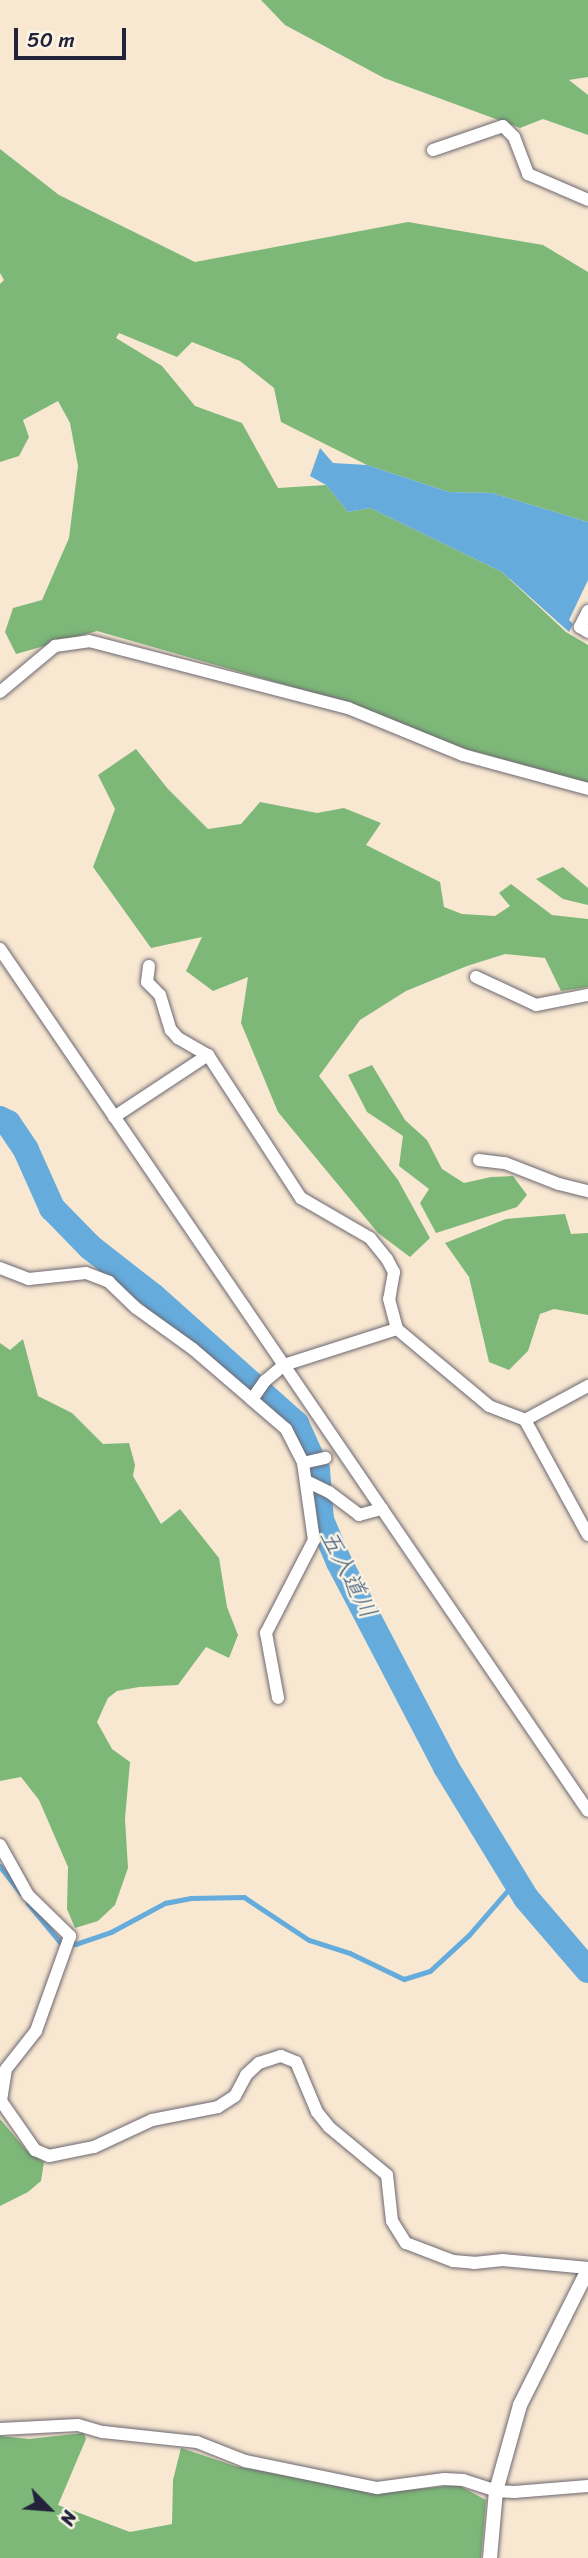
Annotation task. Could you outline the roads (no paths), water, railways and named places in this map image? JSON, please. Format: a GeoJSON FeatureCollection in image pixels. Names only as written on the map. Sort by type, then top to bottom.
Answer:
{"type":"FeatureCollection","features":[{"type":"Feature","properties":{"kind":"street"},"geometry":{"type":"LineString","coordinates":[[433,150],[503,126],[514,137],[528,174],[588,200]]}},
{"type":"Feature","properties":{"kind":"street"},"geometry":{"type":"LineString","coordinates":[[588,611],[580,627],[588,632]]}},
{"type":"Feature","properties":{"kind":"street"},"geometry":{"type":"LineString","coordinates":[[0,692],[55,646],[89,641],[348,708],[463,754],[588,789]]}},
{"type":"Feature","properties":{"kind":"street"},"geometry":{"type":"LineString","coordinates":[[0,949],[588,1811]]}},
{"type":"Feature","properties":{"kind":"street"},"geometry":{"type":"LineString","coordinates":[[149,966],[147,982],[160,995],[171,1030],[178,1038],[208,1055],[301,1198],[370,1238],[387,1259],[394,1272],[390,1299],[397,1329],[489,1405],[525,1420],[588,1535]]}},
{"type":"Feature","properties":{"kind":"street"},"geometry":{"type":"LineString","coordinates":[[476,977],[536,1005],[588,995]]}},
{"type":"Feature","properties":{"kind":"street"},"geometry":{"type":"LineString","coordinates":[[114,1117],[208,1055]]}},
{"type":"Feature","properties":{"kind":"street"},"geometry":{"type":"LineString","coordinates":[[479,1160],[505,1163],[559,1184],[588,1191]]}},
{"type":"Feature","properties":{"kind":"street"},"geometry":{"type":"LineString","coordinates":[[0,1268],[29,1279],[86,1273],[109,1282],[135,1308],[193,1349],[286,1429],[303,1463],[314,1539],[266,1633],[278,1698]]}},
{"type":"Feature","properties":{"kind":"street"},"geometry":{"type":"LineString","coordinates":[[253,1398],[265,1381],[284,1365],[397,1329]]}},
{"type":"Feature","properties":{"kind":"street"},"geometry":{"type":"LineString","coordinates":[[525,1420],[557,1406],[588,1386]]}},
{"type":"Feature","properties":{"kind":"street"},"geometry":{"type":"LineString","coordinates":[[303,1463],[325,1458]]}},
{"type":"Feature","properties":{"kind":"street"},"geometry":{"type":"LineString","coordinates":[[306,1481],[329,1492],[359,1515],[382,1509]]}},
{"type":"Feature","properties":{"kind":"street"},"geometry":{"type":"LineString","coordinates":[[0,1845],[28,1895],[70,1936],[36,2031],[6,2069],[1,2101],[35,2150],[49,2156],[94,2147],[152,2120],[218,2107],[235,2096],[246,2075],[259,2063],[281,2056],[296,2062],[317,2112],[329,2127],[387,2175],[392,2221],[406,2243],[453,2260],[474,2263],[503,2260],[588,2269],[520,2405],[496,2491],[489,2558]]}},
{"type":"Feature","properties":{"kind":"street"},"geometry":{"type":"LineString","coordinates":[[0,2429],[78,2425],[103,2431],[197,2442],[246,2461],[377,2488],[444,2479],[463,2480],[496,2491],[588,2486]]}},
{"type":"Feature","properties":{"kind":"water"},"geometry":{"type":"Polygon","coordinates":[[[320,448],[333,463],[367,465],[449,492],[492,493],[588,522],[588,580],[569,620],[573,624],[569,632],[502,572],[370,508],[348,512],[326,485],[310,476],[320,448]]]}},
{"type":"Feature","properties":{"kind":"waterway","name":"五入道川"},"geometry":{"type":"LineString","coordinates":[[0,1119],[8,1123],[26,1150],[52,1208],[90,1247],[154,1297],[296,1424],[317,1470],[321,1520],[339,1562],[446,1767],[526,1898],[588,1970]]}},
{"type":"Feature","properties":{"kind":"waterway"},"geometry":{"type":"LineString","coordinates":[[0,1866],[21,1893]]}},
{"type":"Feature","properties":{"kind":"waterway"},"geometry":{"type":"LineString","coordinates":[[28,1903],[61,1943],[76,1944],[111,1932],[165,1903],[191,1898],[244,1897],[309,1940],[350,1953],[404,1979],[430,1971],[469,1935],[516,1881]]}}]}
